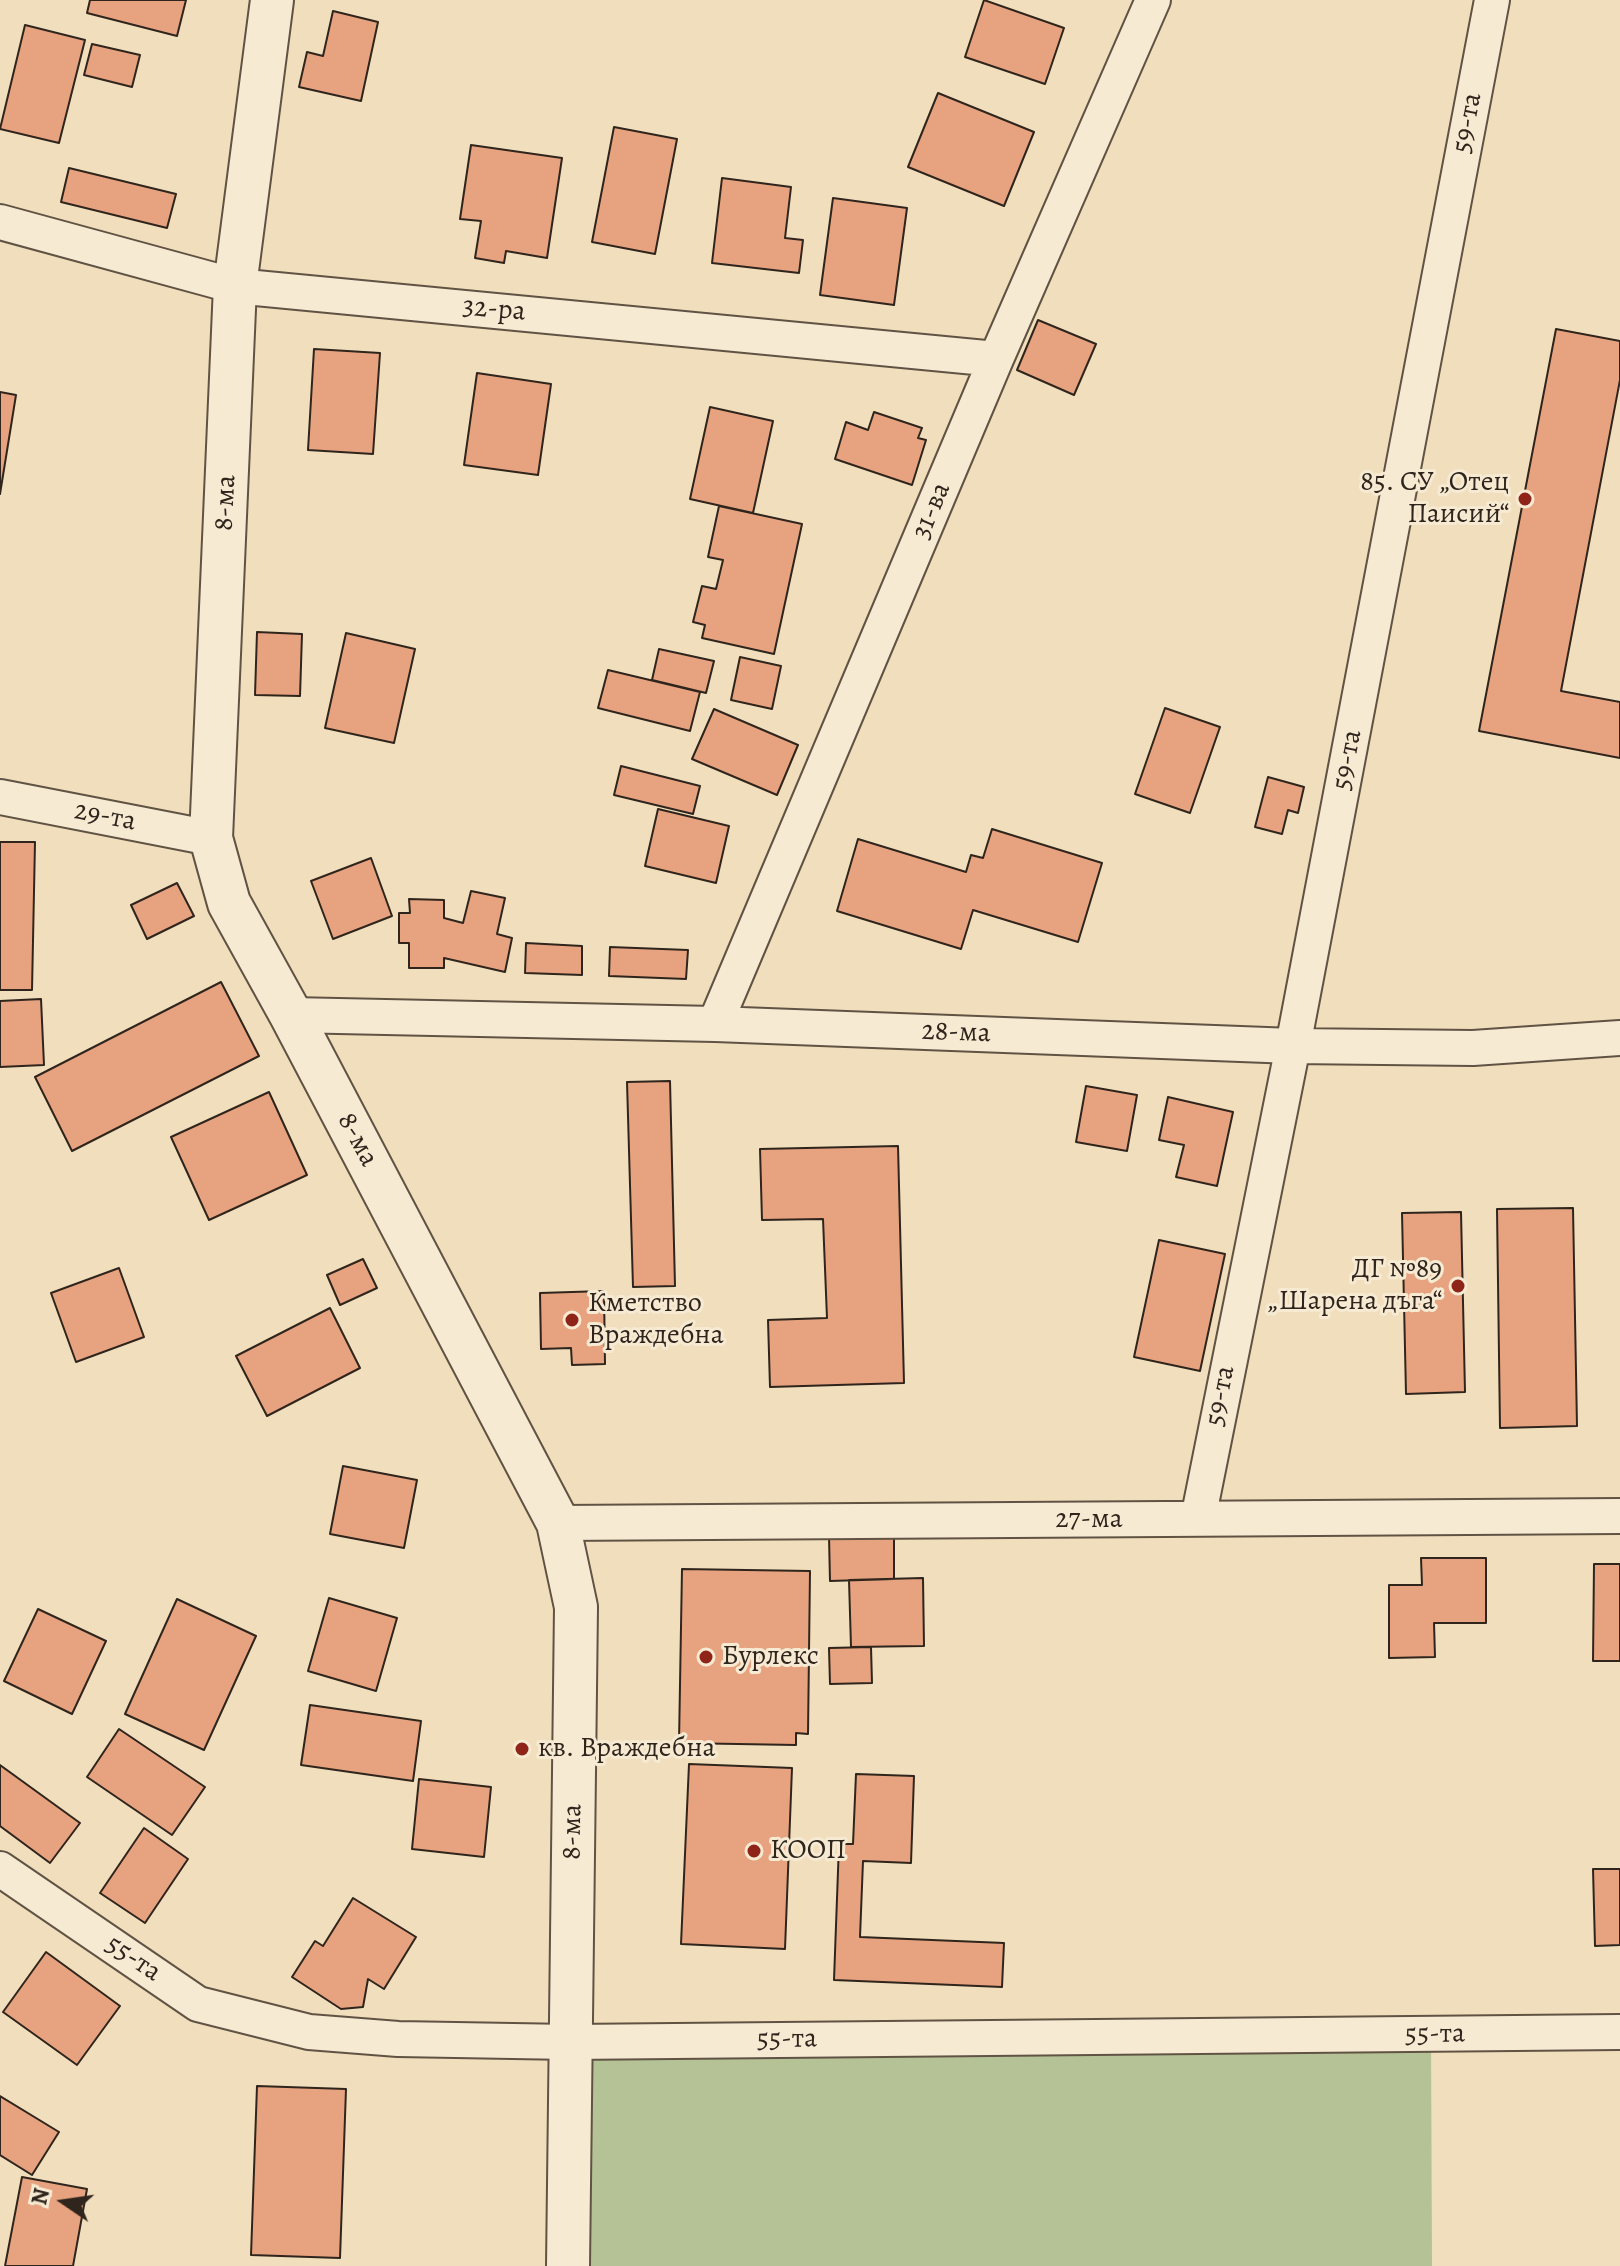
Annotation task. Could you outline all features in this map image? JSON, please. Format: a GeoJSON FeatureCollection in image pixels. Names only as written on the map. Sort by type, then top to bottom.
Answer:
{"type":"FeatureCollection","features":[{"type":"Feature","properties":{"kind":"street","name":"8-ма"},"geometry":{"type":"LineString","coordinates":[[272,0],[235,286],[211,838],[229,903],[558,1523],[576,1607],[568,2266]]}},
{"type":"Feature","properties":{"kind":"street","name":"31-ва"},"geometry":{"type":"LineString","coordinates":[[715,1024],[996,359],[1153,0]]}},
{"type":"Feature","properties":{"kind":"street","name":"59-та"},"geometry":{"type":"LineString","coordinates":[[1198,1519],[1293,1046],[1492,0]]}},
{"type":"Feature","properties":{"kind":"street","name":"32-ра"},"geometry":{"type":"LineString","coordinates":[[0,222],[235,286],[996,359]]}},
{"type":"Feature","properties":{"kind":"street","name":"29-та"},"geometry":{"type":"LineString","coordinates":[[0,797],[211,838]]}},
{"type":"Feature","properties":{"kind":"street","name":"28-ма"},"geometry":{"type":"LineString","coordinates":[[291,1015],[715,1024],[1293,1046],[1473,1048],[1620,1038]]}},
{"type":"Feature","properties":{"kind":"street","name":"27-ма"},"geometry":{"type":"LineString","coordinates":[[558,1523],[1620,1516]]}},
{"type":"Feature","properties":{"kind":"street","name":"55-та"},"geometry":{"type":"LineString","coordinates":[[0,1869],[198,2004],[309,2032],[398,2039],[570,2042],[1620,2032]]}},
{"type":"Feature","properties":{"kind":"green space"},"geometry":{"type":"Polygon","coordinates":[[[1431,2035],[1432,2266],[568,2266],[570,2042],[1431,2035]]]}},
{"type":"Feature","properties":{"kind":"building"},"geometry":{"type":"Polygon","coordinates":[[[90,0],[186,0],[177,36],[87,13],[90,0]]]}},
{"type":"Feature","properties":{"kind":"building"},"geometry":{"type":"Polygon","coordinates":[[[984,0],[1064,28],[1045,84],[965,57],[984,0]]]}},
{"type":"Feature","properties":{"kind":"building"},"geometry":{"type":"Polygon","coordinates":[[[333,11],[378,22],[361,101],[299,87],[307,52],[323,56],[333,11]]]}},
{"type":"Feature","properties":{"kind":"building"},"geometry":{"type":"Polygon","coordinates":[[[25,25],[85,40],[59,143],[0,129],[25,25]]]}},
{"type":"Feature","properties":{"kind":"building"},"geometry":{"type":"Polygon","coordinates":[[[92,44],[140,55],[132,87],[84,75],[92,44]]]}},
{"type":"Feature","properties":{"kind":"building"},"geometry":{"type":"Polygon","coordinates":[[[938,93],[1034,132],[1004,206],[908,167],[938,93]]]}},
{"type":"Feature","properties":{"kind":"building"},"geometry":{"type":"Polygon","coordinates":[[[614,127],[677,139],[655,254],[592,242],[614,127]]]}},
{"type":"Feature","properties":{"kind":"building"},"geometry":{"type":"Polygon","coordinates":[[[471,145],[562,158],[547,258],[506,251],[504,263],[475,258],[481,221],[460,219],[471,145]]]}},
{"type":"Feature","properties":{"kind":"building"},"geometry":{"type":"Polygon","coordinates":[[[69,168],[176,194],[167,228],[61,202],[69,168]]]}},
{"type":"Feature","properties":{"kind":"building"},"geometry":{"type":"Polygon","coordinates":[[[722,178],[791,187],[785,238],[803,240],[799,273],[712,263],[722,178]]]}},
{"type":"Feature","properties":{"kind":"building"},"geometry":{"type":"Polygon","coordinates":[[[833,198],[907,208],[894,305],[820,295],[833,198]]]}},
{"type":"Feature","properties":{"kind":"building"},"geometry":{"type":"Polygon","coordinates":[[[1038,320],[1096,344],[1074,395],[1017,370],[1038,320]]]}},
{"type":"Feature","properties":{"kind":"building"},"geometry":{"type":"Polygon","coordinates":[[[1556,329],[1620,341],[1620,380],[1561,691],[1620,702],[1620,758],[1479,731],[1556,329]]]}},
{"type":"Feature","properties":{"kind":"building"},"geometry":{"type":"Polygon","coordinates":[[[314,349],[380,353],[373,454],[308,450],[314,349]]]}},
{"type":"Feature","properties":{"kind":"building"},"geometry":{"type":"Polygon","coordinates":[[[477,373],[551,384],[538,475],[464,465],[477,373]]]}},
{"type":"Feature","properties":{"kind":"building"},"geometry":{"type":"Polygon","coordinates":[[[0,392],[16,395],[0,494],[0,392]]]}},
{"type":"Feature","properties":{"kind":"building"},"geometry":{"type":"Polygon","coordinates":[[[710,407],[773,421],[753,513],[690,499],[710,407]]]}},
{"type":"Feature","properties":{"kind":"building"},"geometry":{"type":"Polygon","coordinates":[[[874,412],[922,428],[918,438],[926,440],[912,485],[835,459],[846,422],[868,430],[874,412]]]}},
{"type":"Feature","properties":{"kind":"building"},"geometry":{"type":"Polygon","coordinates":[[[719,506],[802,524],[774,654],[702,638],[705,625],[693,622],[702,586],[716,589],[723,560],[708,557],[719,506]]]}},
{"type":"Feature","properties":{"kind":"building"},"geometry":{"type":"Polygon","coordinates":[[[257,632],[302,634],[300,696],[255,695],[257,632]]]}},
{"type":"Feature","properties":{"kind":"building"},"geometry":{"type":"Polygon","coordinates":[[[346,633],[415,649],[394,743],[325,728],[346,633]]]}},
{"type":"Feature","properties":{"kind":"building"},"geometry":{"type":"Polygon","coordinates":[[[659,649],[714,661],[706,693],[652,680],[659,649]]]}},
{"type":"Feature","properties":{"kind":"building"},"geometry":{"type":"Polygon","coordinates":[[[740,657],[781,666],[772,709],[731,700],[740,657]]]}},
{"type":"Feature","properties":{"kind":"building"},"geometry":{"type":"Polygon","coordinates":[[[608,670],[700,692],[690,731],[598,708],[608,670]]]}},
{"type":"Feature","properties":{"kind":"building"},"geometry":{"type":"Polygon","coordinates":[[[1165,708],[1220,727],[1190,813],[1135,794],[1165,708]]]}},
{"type":"Feature","properties":{"kind":"building"},"geometry":{"type":"Polygon","coordinates":[[[714,709],[798,745],[777,795],[692,759],[714,709]]]}},
{"type":"Feature","properties":{"kind":"building"},"geometry":{"type":"Polygon","coordinates":[[[621,766],[700,786],[693,814],[614,795],[621,766]]]}},
{"type":"Feature","properties":{"kind":"building"},"geometry":{"type":"Polygon","coordinates":[[[1268,777],[1304,787],[1298,813],[1288,810],[1282,834],[1255,827],[1268,777]]]}},
{"type":"Feature","properties":{"kind":"building"},"geometry":{"type":"Polygon","coordinates":[[[658,809],[729,826],[716,883],[645,866],[658,809]]]}},
{"type":"Feature","properties":{"kind":"building"},"geometry":{"type":"Polygon","coordinates":[[[992,829],[1102,863],[1078,942],[973,910],[961,949],[837,911],[858,839],[966,872],[971,855],[983,858],[992,829]]]}},
{"type":"Feature","properties":{"kind":"building"},"geometry":{"type":"Polygon","coordinates":[[[0,842],[35,842],[32,990],[0,990],[0,842]]]}},
{"type":"Feature","properties":{"kind":"building"},"geometry":{"type":"Polygon","coordinates":[[[371,858],[392,916],[333,939],[311,881],[371,858]]]}},
{"type":"Feature","properties":{"kind":"building"},"geometry":{"type":"Polygon","coordinates":[[[177,883],[194,916],[147,939],[131,905],[177,883]]]}},
{"type":"Feature","properties":{"kind":"building"},"geometry":{"type":"Polygon","coordinates":[[[471,891],[505,898],[497,934],[512,938],[505,972],[444,958],[444,968],[409,968],[409,943],[399,943],[399,913],[410,913],[409,899],[444,900],[444,918],[463,923],[471,891]]]}},
{"type":"Feature","properties":{"kind":"building"},"geometry":{"type":"Polygon","coordinates":[[[526,943],[582,946],[582,975],[525,973],[526,943]]]}},
{"type":"Feature","properties":{"kind":"building"},"geometry":{"type":"Polygon","coordinates":[[[610,947],[688,950],[686,979],[609,976],[610,947]]]}},
{"type":"Feature","properties":{"kind":"building"},"geometry":{"type":"Polygon","coordinates":[[[221,982],[259,1056],[72,1151],[35,1077],[221,982]]]}},
{"type":"Feature","properties":{"kind":"building"},"geometry":{"type":"Polygon","coordinates":[[[41,999],[44,1065],[0,1067],[0,1001],[41,999]]]}},
{"type":"Feature","properties":{"kind":"building"},"geometry":{"type":"Polygon","coordinates":[[[670,1081],[675,1286],[633,1287],[627,1082],[670,1081]]]}},
{"type":"Feature","properties":{"kind":"building"},"geometry":{"type":"Polygon","coordinates":[[[1086,1086],[1137,1095],[1127,1151],[1076,1142],[1086,1086]]]}},
{"type":"Feature","properties":{"kind":"building"},"geometry":{"type":"Polygon","coordinates":[[[269,1092],[307,1175],[209,1220],[171,1137],[269,1092]]]}},
{"type":"Feature","properties":{"kind":"building"},"geometry":{"type":"Polygon","coordinates":[[[1168,1097],[1233,1112],[1217,1186],[1176,1177],[1184,1145],[1159,1140],[1168,1097]]]}},
{"type":"Feature","properties":{"kind":"building"},"geometry":{"type":"Polygon","coordinates":[[[898,1146],[904,1383],[770,1387],[768,1320],[827,1318],[823,1219],[762,1220],[760,1149],[898,1146]]]}},
{"type":"Feature","properties":{"kind":"building"},"geometry":{"type":"Polygon","coordinates":[[[1573,1208],[1577,1426],[1500,1428],[1497,1209],[1573,1208]]]}},
{"type":"Feature","properties":{"kind":"building"},"geometry":{"type":"Polygon","coordinates":[[[1461,1212],[1465,1392],[1406,1394],[1402,1213],[1461,1212]]]}},
{"type":"Feature","properties":{"kind":"building"},"geometry":{"type":"Polygon","coordinates":[[[1159,1240],[1225,1254],[1200,1371],[1134,1357],[1159,1240]]]}},
{"type":"Feature","properties":{"kind":"building"},"geometry":{"type":"Polygon","coordinates":[[[363,1259],[377,1288],[340,1305],[327,1275],[363,1259]]]}},
{"type":"Feature","properties":{"kind":"building"},"geometry":{"type":"Polygon","coordinates":[[[119,1268],[144,1337],[76,1362],[51,1293],[119,1268]]]}},
{"type":"Feature","properties":{"kind":"building","name":"Кметство Враждебна"},"geometry":{"type":"Polygon","coordinates":[[[604,1291],[605,1364],[572,1365],[571,1348],[541,1349],[540,1293],[604,1291]]]}},
{"type":"Feature","properties":{"kind":"building"},"geometry":{"type":"Polygon","coordinates":[[[330,1308],[360,1368],[267,1416],[236,1356],[330,1308]]]}},
{"type":"Feature","properties":{"kind":"building"},"geometry":{"type":"Polygon","coordinates":[[[343,1466],[417,1480],[404,1548],[330,1534],[343,1466]]]}},
{"type":"Feature","properties":{"kind":"building"},"geometry":{"type":"Polygon","coordinates":[[[894,1535],[894,1579],[830,1581],[829,1536],[894,1535]]]}},
{"type":"Feature","properties":{"kind":"building"},"geometry":{"type":"Polygon","coordinates":[[[1421,1558],[1486,1558],[1486,1623],[1434,1623],[1435,1657],[1389,1658],[1389,1585],[1422,1585],[1421,1558]]]}},
{"type":"Feature","properties":{"kind":"building"},"geometry":{"type":"Polygon","coordinates":[[[1594,1564],[1620,1564],[1620,1661],[1593,1661],[1594,1564]]]}},
{"type":"Feature","properties":{"kind":"building"},"geometry":{"type":"Polygon","coordinates":[[[682,1569],[810,1571],[808,1734],[796,1733],[796,1745],[679,1743],[682,1569]]]}},
{"type":"Feature","properties":{"kind":"building"},"geometry":{"type":"Polygon","coordinates":[[[923,1578],[924,1646],[851,1647],[849,1580],[923,1578]]]}},
{"type":"Feature","properties":{"kind":"building"},"geometry":{"type":"Polygon","coordinates":[[[329,1598],[397,1618],[376,1691],[308,1671],[329,1598]]]}},
{"type":"Feature","properties":{"kind":"building"},"geometry":{"type":"Polygon","coordinates":[[[177,1599],[256,1636],[204,1750],[125,1714],[177,1599]]]}},
{"type":"Feature","properties":{"kind":"building"},"geometry":{"type":"Polygon","coordinates":[[[38,1609],[106,1641],[72,1714],[4,1681],[38,1609]]]}},
{"type":"Feature","properties":{"kind":"building"},"geometry":{"type":"Polygon","coordinates":[[[871,1647],[872,1683],[830,1684],[829,1648],[871,1647]]]}},
{"type":"Feature","properties":{"kind":"building"},"geometry":{"type":"Polygon","coordinates":[[[310,1705],[421,1721],[413,1781],[301,1765],[310,1705]]]}},
{"type":"Feature","properties":{"kind":"building"},"geometry":{"type":"Polygon","coordinates":[[[119,1729],[205,1787],[172,1835],[87,1777],[119,1729]]]}},
{"type":"Feature","properties":{"kind":"building"},"geometry":{"type":"Polygon","coordinates":[[[689,1764],[792,1768],[785,1949],[681,1944],[689,1764]]]}},
{"type":"Feature","properties":{"kind":"building"},"geometry":{"type":"Polygon","coordinates":[[[0,1765],[80,1823],[50,1863],[0,1826],[0,1765]]]}},
{"type":"Feature","properties":{"kind":"building"},"geometry":{"type":"Polygon","coordinates":[[[856,1774],[914,1776],[911,1863],[863,1861],[860,1937],[1004,1943],[1002,1987],[834,1980],[839,1844],[853,1844],[856,1774]]]}},
{"type":"Feature","properties":{"kind":"building"},"geometry":{"type":"Polygon","coordinates":[[[419,1779],[491,1787],[484,1857],[412,1849],[419,1779]]]}},
{"type":"Feature","properties":{"kind":"building"},"geometry":{"type":"Polygon","coordinates":[[[144,1828],[188,1859],[145,1923],[100,1893],[144,1828]]]}},
{"type":"Feature","properties":{"kind":"building"},"geometry":{"type":"Polygon","coordinates":[[[1593,1869],[1620,1869],[1620,1945],[1595,1946],[1593,1869]]]}},
{"type":"Feature","properties":{"kind":"building"},"geometry":{"type":"Polygon","coordinates":[[[353,1898],[416,1937],[384,1989],[368,1979],[363,2007],[341,2009],[292,1977],[315,1941],[323,1946],[353,1898]]]}},
{"type":"Feature","properties":{"kind":"building"},"geometry":{"type":"Polygon","coordinates":[[[46,1952],[120,2006],[77,2065],[3,2012],[46,1952]]]}},
{"type":"Feature","properties":{"kind":"building"},"geometry":{"type":"Polygon","coordinates":[[[257,2086],[346,2089],[340,2258],[251,2255],[257,2086]]]}},
{"type":"Feature","properties":{"kind":"building"},"geometry":{"type":"Polygon","coordinates":[[[0,2096],[59,2132],[32,2175],[0,2155],[0,2096]]]}},
{"type":"Feature","properties":{"kind":"building"},"geometry":{"type":"Polygon","coordinates":[[[22,2177],[87,2189],[73,2266],[5,2266],[22,2177]]]}},
{"type":"Feature","properties":{"kind":"place","name":"85. СУ „Отец Паисий“"},"geometry":{"type":"Point","coordinates":[1525,499]}},
{"type":"Feature","properties":{"kind":"place","name":"ДГ №89 „Шарена дъга“"},"geometry":{"type":"Point","coordinates":[1458,1286]}},
{"type":"Feature","properties":{"kind":"place","name":"Кметство Враждебна"},"geometry":{"type":"Point","coordinates":[572,1320]}},
{"type":"Feature","properties":{"kind":"place","name":"Бурлекс"},"geometry":{"type":"Point","coordinates":[706,1657]}},
{"type":"Feature","properties":{"kind":"place","name":"кв. Враждебна"},"geometry":{"type":"Point","coordinates":[522,1749]}},
{"type":"Feature","properties":{"kind":"place","name":"КООП"},"geometry":{"type":"Point","coordinates":[754,1851]}}]}
